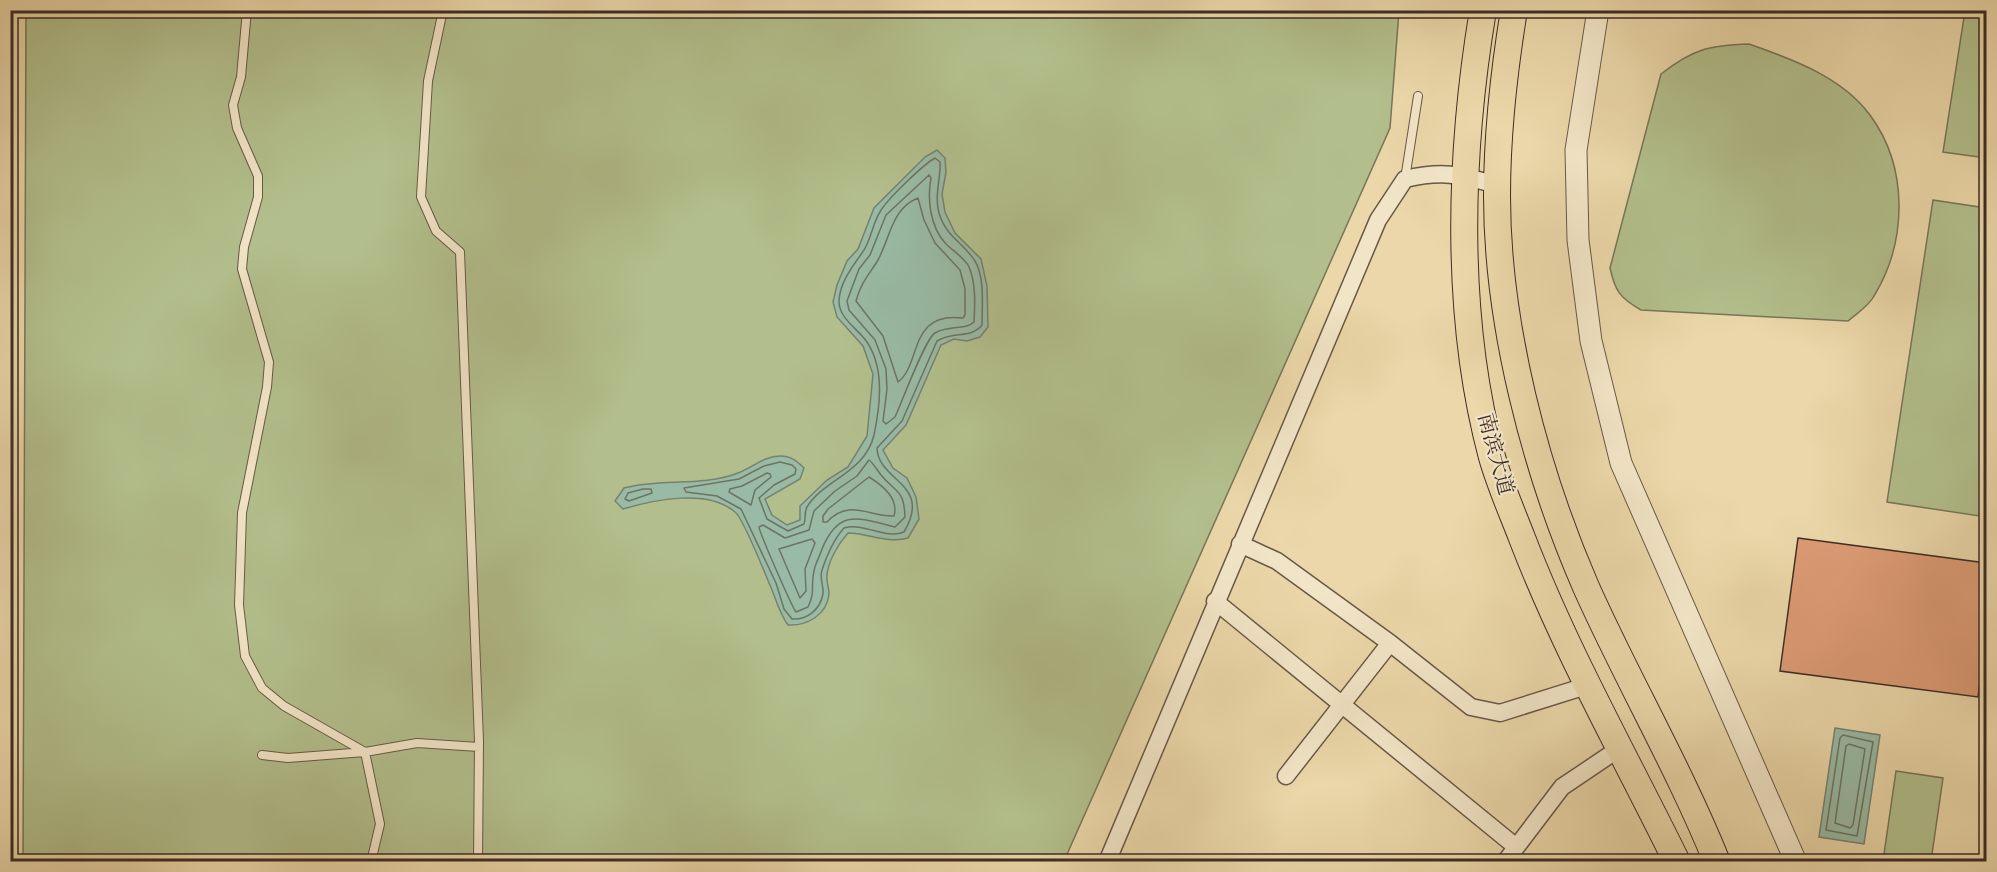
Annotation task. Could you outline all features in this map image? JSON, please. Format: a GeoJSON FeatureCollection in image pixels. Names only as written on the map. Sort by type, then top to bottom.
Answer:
{"type":"FeatureCollection","features":[{"type":"Feature","properties":{"kind":"main road","name":"南滨大道"},"geometry":{"type":"LineString","coordinates":[[1484,10],[1471,102],[1465,269],[1473,354],[1492,458],[1537,578],[1586,686],[1677,861]]}},
{"type":"Feature","properties":{"kind":"main road","name":"南滨大道"},"geometry":{"type":"LineString","coordinates":[[1514,10],[1501,105],[1497,185],[1502,277],[1526,414],[1552,496],[1586,586],[1717,861]]}},
{"type":"Feature","properties":{"kind":"street"},"geometry":{"type":"LineString","coordinates":[[1598,10],[1576,150],[1578,240],[1591,341],[1621,463],[1796,861]]}},
{"type":"Feature","properties":{"kind":"street"},"geometry":{"type":"LineString","coordinates":[[1107,861],[1378,220],[1405,179],[1434,172],[1468,177],[1497,185]]}},
{"type":"Feature","properties":{"kind":"street"},"geometry":{"type":"LineString","coordinates":[[1240,544],[1277,561],[1390,643],[1471,707],[1500,713],[1586,686]]}},
{"type":"Feature","properties":{"kind":"street"},"geometry":{"type":"LineString","coordinates":[[1215,601],[1515,846]]}},
{"type":"Feature","properties":{"kind":"street"},"geometry":{"type":"LineString","coordinates":[[1286,776],[1390,643]]}},
{"type":"Feature","properties":{"kind":"street"},"geometry":{"type":"LineString","coordinates":[[1505,861],[1562,787],[1620,748]]}},
{"type":"Feature","properties":{"kind":"lane"},"geometry":{"type":"LineString","coordinates":[[246,10],[241,77],[232,105],[237,128],[258,176],[258,198],[244,247],[242,269],[269,362],[267,387],[242,513],[239,605],[245,656],[262,687],[284,706],[365,752],[380,824],[371,861]]}},
{"type":"Feature","properties":{"kind":"lane"},"geometry":{"type":"LineString","coordinates":[[443,10],[428,81],[422,197],[436,231],[460,252],[479,747],[478,861]]}},
{"type":"Feature","properties":{"kind":"lane"},"geometry":{"type":"LineString","coordinates":[[1405,179],[1418,96]]}},
{"type":"Feature","properties":{"kind":"lane"},"geometry":{"type":"LineString","coordinates":[[262,755],[288,758],[365,752],[417,743],[479,747]]}},
{"type":"Feature","properties":{"kind":"shaded area"},"geometry":{"type":"Polygon","coordinates":[[[26,11],[1399,11],[1390,128],[1064,861],[23,862],[26,11]]]}},
{"type":"Feature","properties":{"kind":"shaded area"},"geometry":{"type":"Polygon","coordinates":[[[1965,11],[1986,11],[1986,158],[1943,152],[1965,11]]]}},
{"type":"Feature","properties":{"kind":"shaded area"},"geometry":{"type":"Polygon","coordinates":[[[1749,44],[1799,63],[1845,90],[1870,115],[1883,136],[1892,158],[1899,205],[1898,229],[1893,252],[1885,275],[1872,300],[1848,321],[1641,310],[1623,298],[1614,283],[1610,268],[1661,74],[1683,59],[1702,50],[1749,44]]]}},
{"type":"Feature","properties":{"kind":"shaded area"},"geometry":{"type":"Polygon","coordinates":[[[1933,200],[1986,208],[1986,517],[1887,502],[1933,200]]]}},
{"type":"Feature","properties":{"kind":"shaded area"},"geometry":{"type":"Polygon","coordinates":[[[1896,771],[1943,778],[1931,861],[1883,861],[1896,771]]]}},
{"type":"Feature","properties":{"kind":"water"},"geometry":{"type":"Polygon","coordinates":[[[937,150],[945,158],[946,172],[942,194],[945,212],[955,233],[981,259],[987,286],[988,327],[980,337],[967,341],[954,339],[941,345],[906,425],[883,450],[893,468],[907,478],[916,497],[919,519],[908,538],[893,540],[848,533],[829,564],[827,577],[829,594],[824,608],[809,621],[788,625],[779,610],[748,534],[735,512],[724,505],[696,498],[649,502],[623,509],[615,501],[624,488],[652,483],[710,480],[743,471],[769,458],[784,456],[794,459],[804,468],[800,479],[765,499],[772,515],[787,525],[800,520],[800,506],[827,480],[848,467],[867,436],[873,374],[863,346],[837,317],[833,302],[837,285],[847,261],[858,249],[874,208],[925,157],[937,150]]]}},
{"type":"Feature","properties":{"kind":"water"},"geometry":{"type":"Polygon","coordinates":[[[1835,728],[1880,735],[1864,844],[1819,837],[1835,728]]]}},
{"type":"Feature","properties":{"kind":"building"},"geometry":{"type":"Polygon","coordinates":[[[1798,538],[1986,563],[1986,634],[1978,697],[1780,671],[1798,538]]]}}]}
